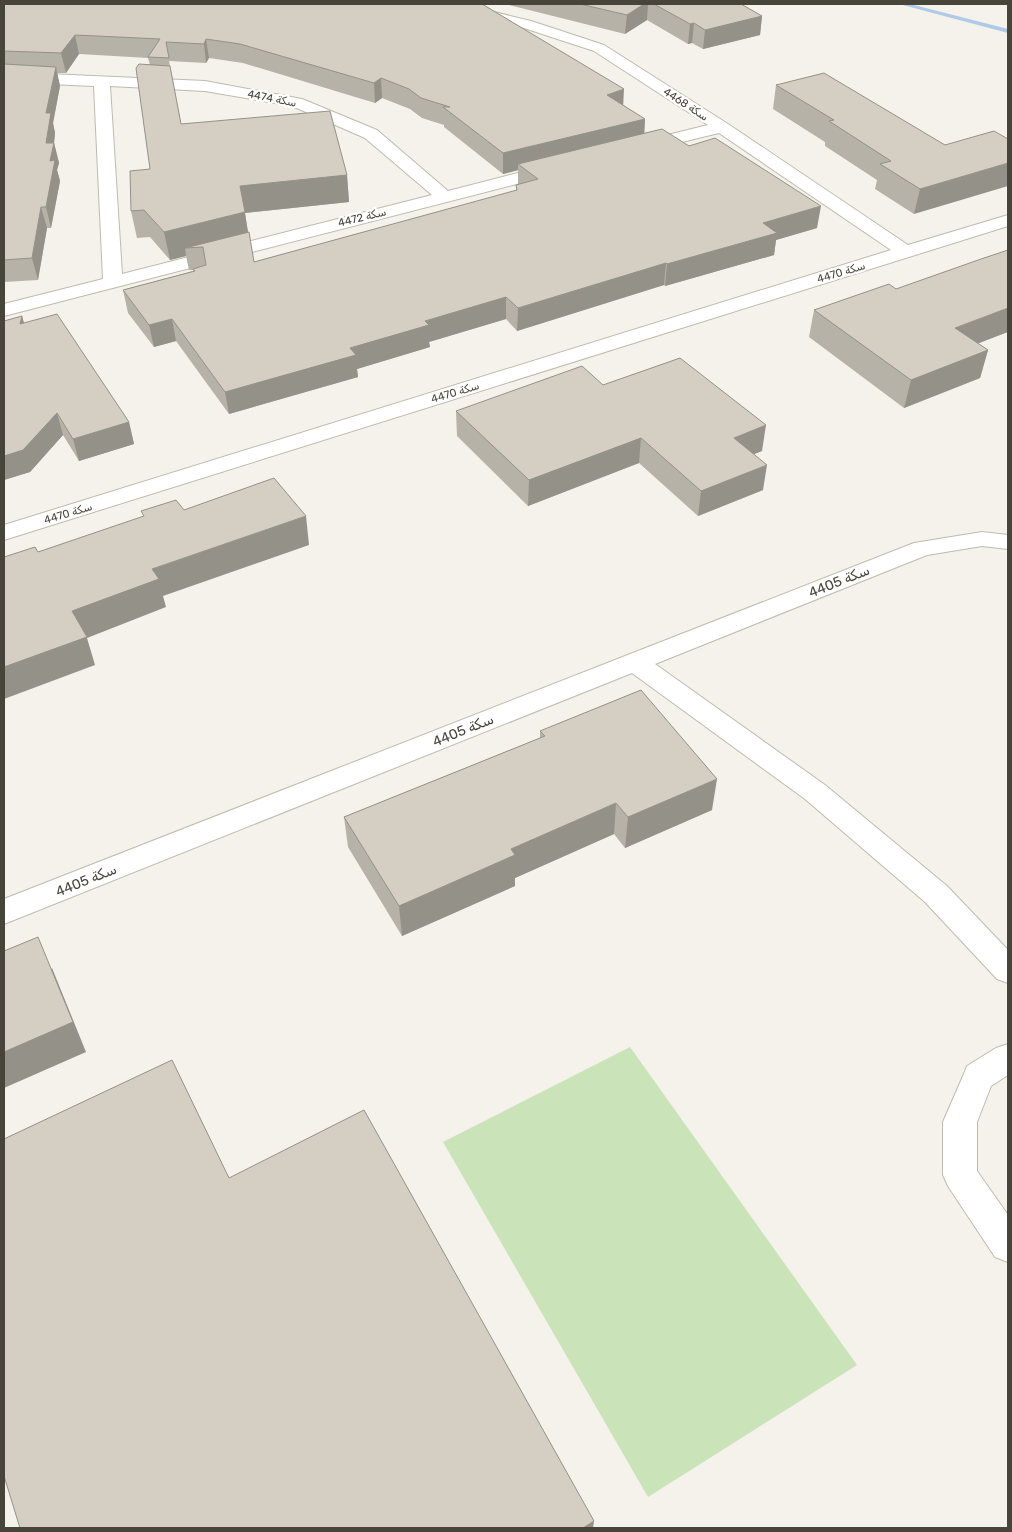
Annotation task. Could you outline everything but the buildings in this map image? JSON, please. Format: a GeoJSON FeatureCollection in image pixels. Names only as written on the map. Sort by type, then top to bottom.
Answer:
{"type":"FeatureCollection","features":[{"type":"Feature","properties":{"kind":"street","name":"سكة 4468"},"geometry":{"type":"LineString","coordinates":[[445,4],[526,24],[599,48],[906,252]]}},
{"type":"Feature","properties":{"kind":"street","name":"سكة 4474"},"geometry":{"type":"LineString","coordinates":[[4,77],[205,86],[296,102],[371,134],[444,196]]}},
{"type":"Feature","properties":{"kind":"street"},"geometry":{"type":"LineString","coordinates":[[102,81],[113,281]]}},
{"type":"Feature","properties":{"kind":"street"},"geometry":{"type":"LineString","coordinates":[[626,151],[722,128]]}},
{"type":"Feature","properties":{"kind":"street","name":"سكة 4472"},"geometry":{"type":"LineString","coordinates":[[4,310],[569,165]]}},
{"type":"Feature","properties":{"kind":"street","name":"سكة 4470"},"geometry":{"type":"LineString","coordinates":[[4,533],[1008,220]]}},
{"type":"Feature","properties":{"kind":"street","name":"سكة 4405"},"geometry":{"type":"LineString","coordinates":[[4,912],[922,548],[982,539],[1008,542]]}},
{"type":"Feature","properties":{"kind":"street"},"geometry":{"type":"LineString","coordinates":[[635,662],[815,792],[936,894],[1008,970]]}},
{"type":"Feature","properties":{"kind":"street"},"geometry":{"type":"LineString","coordinates":[[1008,1058],[978,1076],[960,1122],[960,1175],[1008,1245]]}},
{"type":"Feature","properties":{"kind":"green space"},"geometry":{"type":"Polygon","coordinates":[[[630,1047],[857,1365],[648,1497],[443,1142],[630,1047]]]}},
{"type":"Feature","properties":{"kind":"waterway"},"geometry":{"type":"LineString","coordinates":[[903,4],[1008,31]]}}]}
